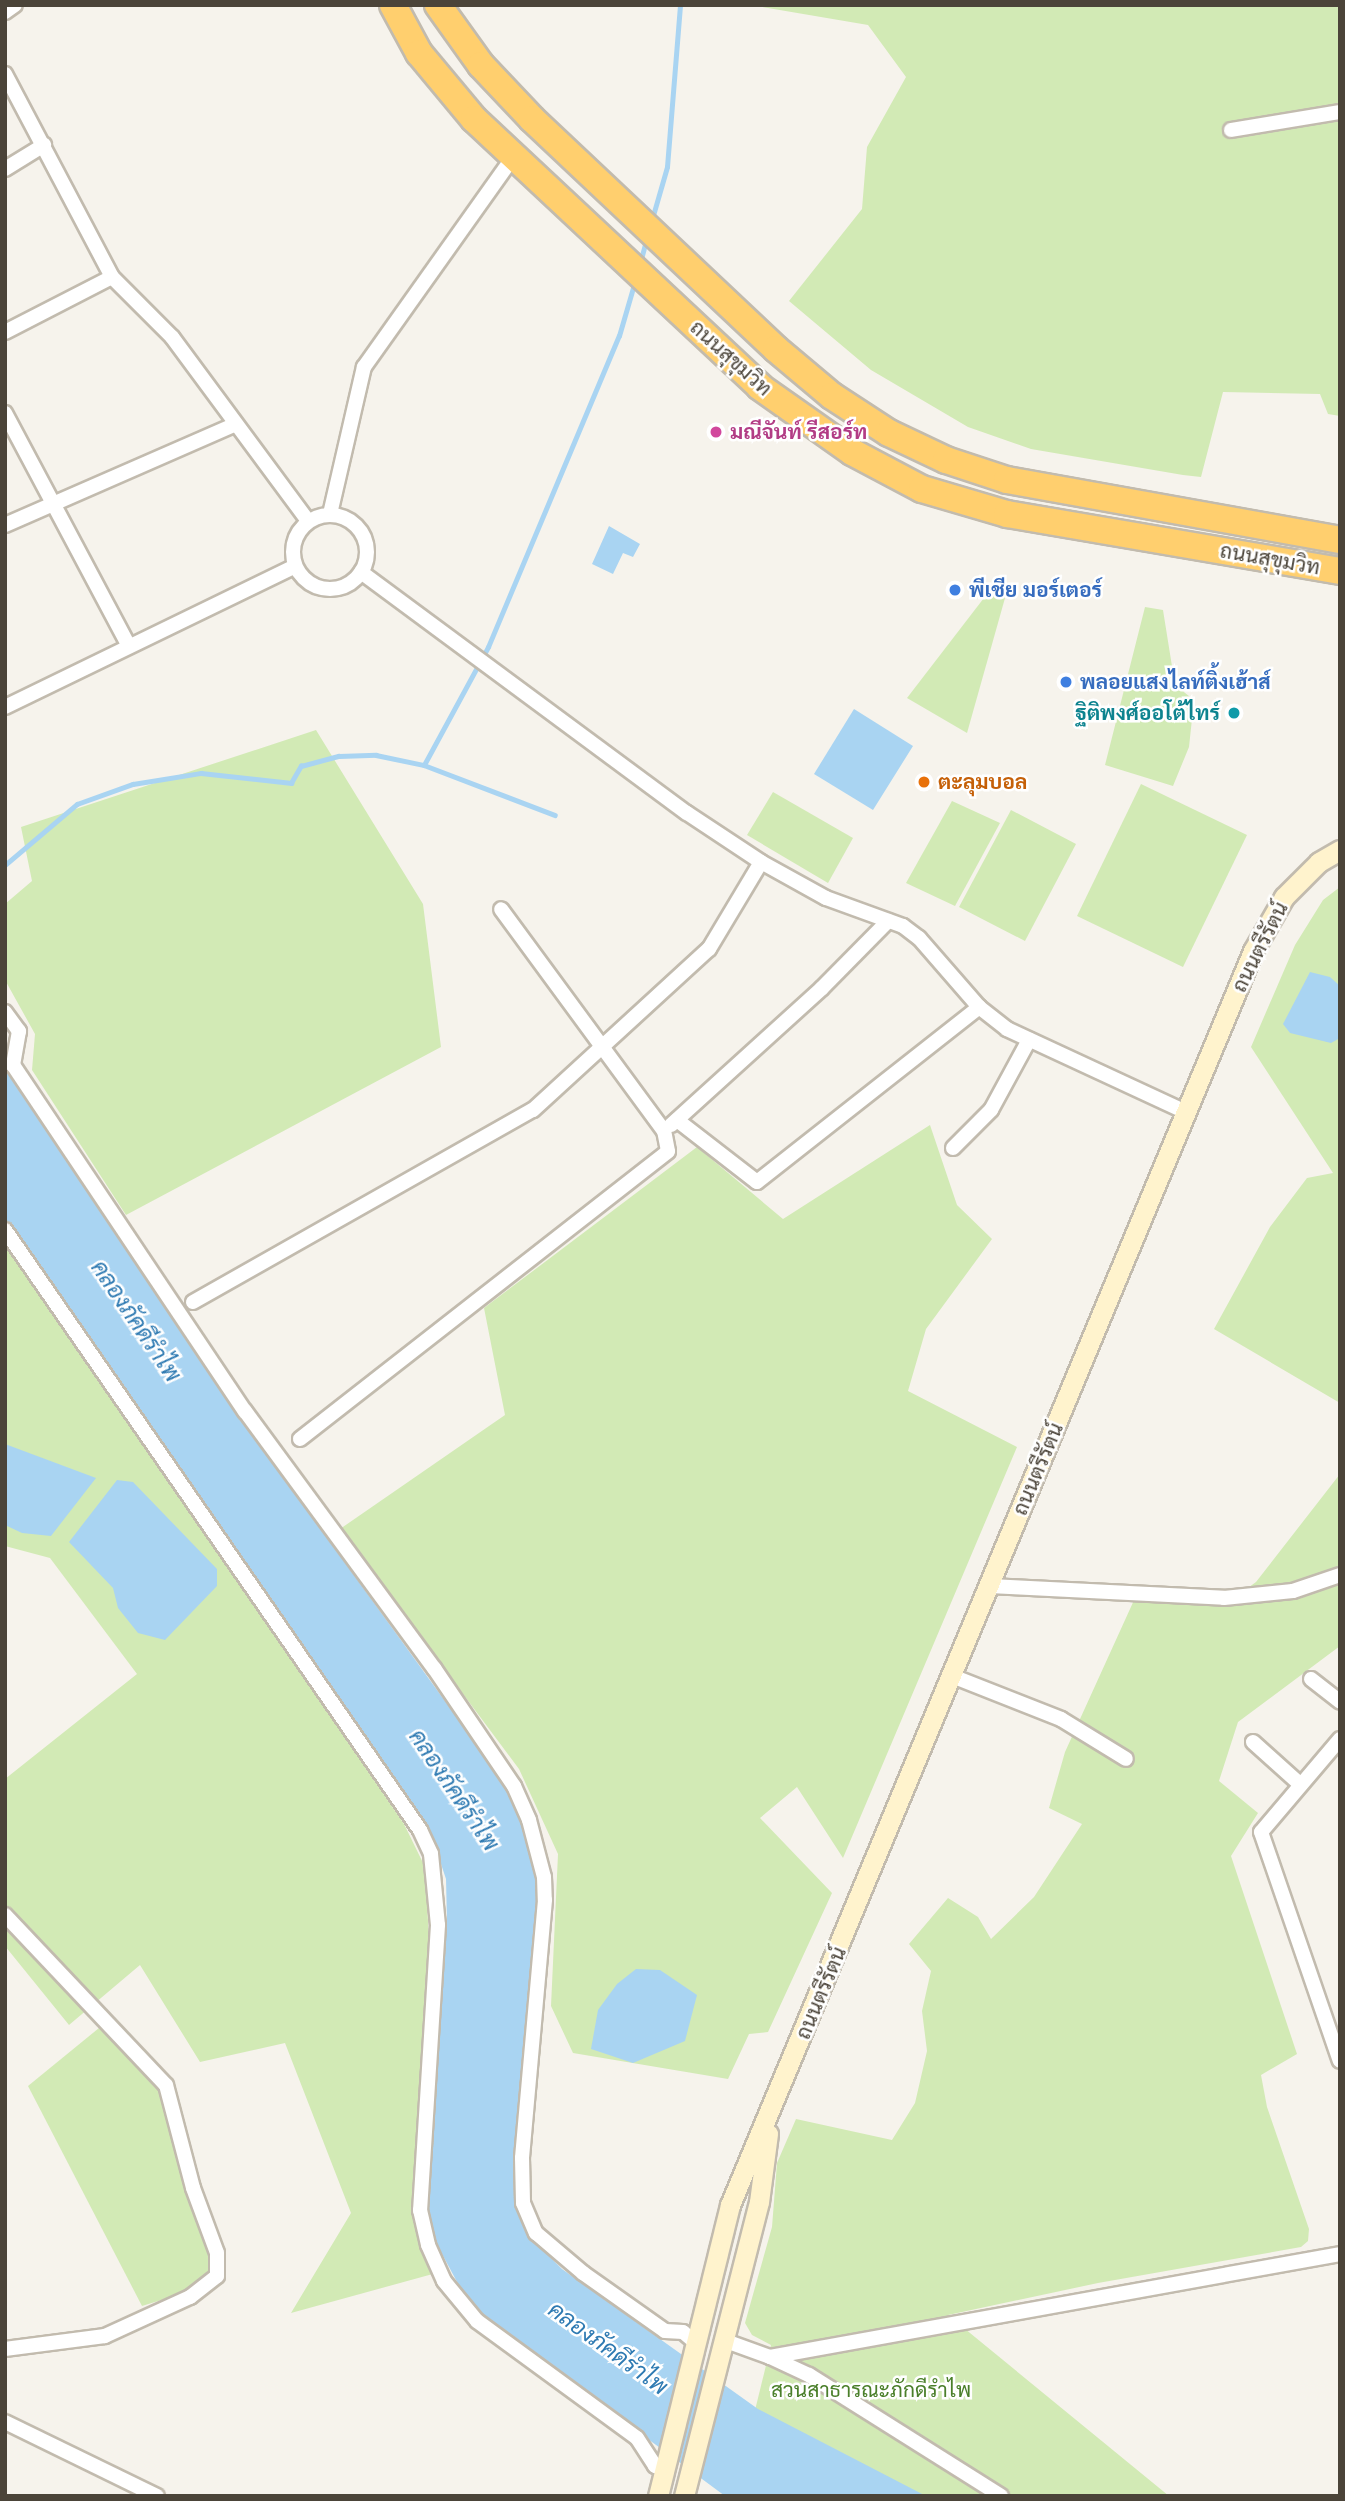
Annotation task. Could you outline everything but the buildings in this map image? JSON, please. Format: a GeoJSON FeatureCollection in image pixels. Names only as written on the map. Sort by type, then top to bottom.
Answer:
{"type":"FeatureCollection","features":[{"type":"Feature","properties":{"kind":"highway","name":"ถนนสุขุมวิท"},"geometry":{"type":"LineString","coordinates":[[393,5],[419,53],[474,119],[760,387],[852,452],[922,489],[1007,514],[1340,571]]}},
{"type":"Feature","properties":{"kind":"highway","name":"ถนนสุขุมวิท"},"geometry":{"type":"LineString","coordinates":[[438,5],[506,92],[632,214],[776,349],[832,396],[889,433],[946,460],[1007,480],[1340,540]]}},
{"type":"Feature","properties":{"kind":"highway"},"geometry":{"type":"LineString","coordinates":[[1200,547],[1202,515]]}},
{"type":"Feature","properties":{"kind":"main road","name":"ถนนตรีรัตน์"},"geometry":{"type":"LineString","coordinates":[[658,2496],[730,2205],[953,1676],[1253,951],[1284,897],[1319,862],[1340,850]]}},
{"type":"Feature","properties":{"kind":"main road","name":"ถนนตรีรัตน์"},"geometry":{"type":"LineString","coordinates":[[685,2492],[759,2202],[771,2112]]}},
{"type":"Feature","properties":{"kind":"street"},"geometry":{"type":"LineString","coordinates":[[5,12],[15,5]]}},
{"type":"Feature","properties":{"kind":"street"},"geometry":{"type":"LineString","coordinates":[[5,74],[112,277],[172,337],[234,425],[308,521]]}},
{"type":"Feature","properties":{"kind":"street"},"geometry":{"type":"LineString","coordinates":[[1231,130],[1340,112]]}},
{"type":"Feature","properties":{"kind":"street"},"geometry":{"type":"LineString","coordinates":[[5,169],[44,145]]}},
{"type":"Feature","properties":{"kind":"street"},"geometry":{"type":"LineString","coordinates":[[330,514],[364,367],[514,156]]}},
{"type":"Feature","properties":{"kind":"street"},"geometry":{"type":"LineString","coordinates":[[5,332],[112,277]]}},
{"type":"Feature","properties":{"kind":"street"},"geometry":{"type":"LineString","coordinates":[[5,413],[129,646]]}},
{"type":"Feature","properties":{"kind":"street"},"geometry":{"type":"LineString","coordinates":[[5,525],[234,425]]}},
{"type":"Feature","properties":{"kind":"street"},"geometry":{"type":"LineString","coordinates":[[330,514],[345,517],[364,536],[367,548],[361,572],[351,583],[328,590],[314,586],[295,566],[295,538],[308,521],[330,514]]}},
{"type":"Feature","properties":{"kind":"street"},"geometry":{"type":"LineString","coordinates":[[5,707],[295,566]]}},
{"type":"Feature","properties":{"kind":"street"},"geometry":{"type":"LineString","coordinates":[[361,572],[493,672],[761,862],[826,898],[888,921],[919,938],[979,1007],[1029,1040],[1186,1112]]}},
{"type":"Feature","properties":{"kind":"street"},"geometry":{"type":"LineString","coordinates":[[193,1302],[533,1110],[709,949],[761,862]]}},
{"type":"Feature","properties":{"kind":"street"},"geometry":{"type":"LineString","coordinates":[[300,1439],[659,1161],[670,1147],[664,1131],[600,1048],[501,909]]}},
{"type":"Feature","properties":{"kind":"street"},"geometry":{"type":"LineString","coordinates":[[664,1131],[822,988],[888,921]]}},
{"type":"Feature","properties":{"kind":"street"},"geometry":{"type":"LineString","coordinates":[[677,1120],[757,1182],[979,1007]]}},
{"type":"Feature","properties":{"kind":"street"},"geometry":{"type":"LineString","coordinates":[[5,1012],[19,1031],[13,1065],[245,1412],[434,1668],[514,1786],[529,1820],[544,1877],[545,1900],[522,2158],[523,2203],[536,2233],[583,2273],[665,2331],[683,2332],[695,2342]]}},
{"type":"Feature","properties":{"kind":"street"},"geometry":{"type":"LineString","coordinates":[[953,1148],[991,1110],[1029,1040]]}},
{"type":"Feature","properties":{"kind":"street"},"geometry":{"type":"LineString","coordinates":[[5,1230],[420,1830],[431,1854],[438,1924],[420,2210],[428,2245],[444,2281],[477,2321],[637,2438],[655,2466],[664,2469]]}},
{"type":"Feature","properties":{"kind":"street"},"geometry":{"type":"LineString","coordinates":[[990,1586],[1224,1598],[1293,1591],[1340,1575]]}},
{"type":"Feature","properties":{"kind":"street"},"geometry":{"type":"LineString","coordinates":[[953,1676],[1061,1720],[1126,1759]]}},
{"type":"Feature","properties":{"kind":"street"},"geometry":{"type":"LineString","coordinates":[[1311,1679],[1340,1702]]}},
{"type":"Feature","properties":{"kind":"street"},"geometry":{"type":"LineString","coordinates":[[1340,1739],[1261,1832],[1340,2061]]}},
{"type":"Feature","properties":{"kind":"street"},"geometry":{"type":"LineString","coordinates":[[1253,1742],[1301,1785]]}},
{"type":"Feature","properties":{"kind":"street"},"geometry":{"type":"LineString","coordinates":[[5,1914],[166,2085],[193,2188],[217,2253],[217,2276],[190,2297],[105,2336],[5,2348]]}},
{"type":"Feature","properties":{"kind":"street"},"geometry":{"type":"LineString","coordinates":[[770,2357],[1340,2254]]}},
{"type":"Feature","properties":{"kind":"street"},"geometry":{"type":"LineString","coordinates":[[723,2340],[809,2375],[1001,2496]]}},
{"type":"Feature","properties":{"kind":"street"},"geometry":{"type":"LineString","coordinates":[[5,2422],[157,2496]]}},
{"type":"Feature","properties":{"kind":"green space"},"geometry":{"type":"Polygon","coordinates":[[[750,5],[1340,5],[1340,416],[1328,414],[1320,394],[1223,392],[1201,477],[1031,449],[968,427],[871,370],[789,301],[862,209],[867,147],[906,77],[868,25],[750,5]]]}},
{"type":"Feature","properties":{"kind":"green space"},"geometry":{"type":"Polygon","coordinates":[[[997,581],[1007,591],[967,733],[907,698],[997,581]]]}},
{"type":"Feature","properties":{"kind":"green space"},"geometry":{"type":"Polygon","coordinates":[[[1145,607],[1163,610],[1175,685],[1194,700],[1189,747],[1173,786],[1105,765],[1145,607]]]}},
{"type":"Feature","properties":{"kind":"green space"},"geometry":{"type":"Polygon","coordinates":[[[316,730],[423,904],[441,1047],[126,1215],[32,1070],[35,1034],[5,980],[5,904],[32,881],[21,827],[316,730]]]}},
{"type":"Feature","properties":{"kind":"green space"},"geometry":{"type":"Polygon","coordinates":[[[1141,784],[1247,835],[1183,967],[1077,916],[1141,784]]]}},
{"type":"Feature","properties":{"kind":"green space"},"geometry":{"type":"Polygon","coordinates":[[[773,792],[853,838],[828,883],[747,835],[773,792]]]}},
{"type":"Feature","properties":{"kind":"green space"},"geometry":{"type":"Polygon","coordinates":[[[952,801],[1000,823],[955,906],[906,883],[952,801]]]}},
{"type":"Feature","properties":{"kind":"green space"},"geometry":{"type":"Polygon","coordinates":[[[1011,810],[1076,844],[1025,941],[959,907],[1011,810]]]}},
{"type":"Feature","properties":{"kind":"green space"},"geometry":{"type":"Polygon","coordinates":[[[1340,887],[1340,1403],[1214,1329],[1270,1227],[1307,1178],[1333,1173],[1251,1047],[1295,945],[1323,900],[1340,887]]]}},
{"type":"Feature","properties":{"kind":"green space"},"geometry":{"type":"Polygon","coordinates":[[[930,1125],[957,1205],[992,1239],[926,1329],[908,1391],[1017,1447],[843,1858],[797,1787],[760,1818],[832,1893],[768,2032],[749,2034],[728,2079],[573,2053],[551,2006],[558,1854],[519,1769],[340,1529],[505,1415],[484,1308],[697,1147],[783,1219],[930,1125]]]}},
{"type":"Feature","properties":{"kind":"green space"},"geometry":{"type":"Polygon","coordinates":[[[5,1242],[404,1824],[425,1867],[429,1939],[412,2198],[423,2253],[440,2272],[291,2313],[351,2213],[285,2043],[200,2062],[140,1965],[69,2025],[5,1946],[5,1779],[137,1674],[50,1558],[5,1546],[5,1242]]]}},
{"type":"Feature","properties":{"kind":"green space","name":"สวนสาธารณะภักดีรำไพ"},"geometry":{"type":"Polygon","coordinates":[[[1340,1474],[1340,1646],[1238,1722],[1219,1781],[1258,1813],[1231,1856],[1297,2054],[1261,2075],[1267,2107],[1309,2229],[1308,2241],[1301,2247],[1098,2283],[948,2315],[1169,2496],[734,2496],[771,2345],[752,2335],[745,2323],[772,2227],[777,2163],[796,2119],[892,2140],[915,2103],[927,2051],[922,2011],[931,1971],[909,1944],[948,1898],[978,1917],[991,1939],[1034,1897],[1082,1824],[1049,1808],[1065,1752],[1135,1598],[1230,1601],[1256,1582],[1340,1474]]]}},
{"type":"Feature","properties":{"kind":"green space"},"geometry":{"type":"Polygon","coordinates":[[[99,2028],[161,2088],[213,2255],[211,2273],[181,2294],[142,2306],[28,2086],[99,2028]]]}},
{"type":"Feature","properties":{"kind":"water"},"geometry":{"type":"Polygon","coordinates":[[[609,526],[640,544],[633,557],[623,553],[613,574],[592,564],[609,526]]]}},
{"type":"Feature","properties":{"kind":"water"},"geometry":{"type":"Polygon","coordinates":[[[854,709],[913,746],[873,810],[814,774],[854,709]]]}},
{"type":"Feature","properties":{"kind":"water"},"geometry":{"type":"Polygon","coordinates":[[[1310,972],[1330,977],[1340,986],[1340,1038],[1331,1043],[1290,1033],[1283,1024],[1310,972]]]}},
{"type":"Feature","properties":{"kind":"water","name":"คลองภัคดีรำไพ"},"geometry":{"type":"Polygon","coordinates":[[[5,1062],[156,1281],[215,1383],[505,1784],[527,1835],[541,1898],[514,2175],[520,2215],[534,2241],[562,2269],[758,2409],[926,2496],[725,2496],[471,2308],[426,2224],[426,2167],[447,1923],[446,1879],[428,1825],[5,1219],[5,1062]]]}},
{"type":"Feature","properties":{"kind":"water"},"geometry":{"type":"Polygon","coordinates":[[[5,1444],[96,1478],[51,1536],[22,1533],[5,1525],[5,1444]]]}},
{"type":"Feature","properties":{"kind":"water"},"geometry":{"type":"Polygon","coordinates":[[[117,1480],[133,1482],[217,1569],[217,1586],[165,1640],[138,1633],[118,1608],[113,1588],[69,1542],[117,1480]]]}},
{"type":"Feature","properties":{"kind":"water"},"geometry":{"type":"Polygon","coordinates":[[[636,1969],[660,1970],[697,1995],[685,2041],[633,2063],[591,2049],[598,2010],[617,1984],[636,1969]]]}},
{"type":"Feature","properties":{"kind":"waterway"},"geometry":{"type":"LineString","coordinates":[[652,219],[667,167],[680,5]]}},
{"type":"Feature","properties":{"kind":"waterway"},"geometry":{"type":"LineString","coordinates":[[640,263],[646,241]]}},
{"type":"Feature","properties":{"kind":"waterway"},"geometry":{"type":"LineString","coordinates":[[424,765],[488,647],[619,336],[635,281]]}},
{"type":"Feature","properties":{"kind":"waterway"},"geometry":{"type":"LineString","coordinates":[[5,865],[77,804],[133,784],[201,773],[291,783],[301,766],[339,756],[376,755],[424,765],[555,815]]}},
{"type":"Feature","properties":{"kind":"place","name":"มณีจันท์ รีสอร์ท"},"geometry":{"type":"Point","coordinates":[716,432]}},
{"type":"Feature","properties":{"kind":"place","name":"พีเชีย มอร์เตอร์"},"geometry":{"type":"Point","coordinates":[955,590]}},
{"type":"Feature","properties":{"kind":"place","name":"พลอยแสงไลท์ติ้งเฮ้าส์"},"geometry":{"type":"Point","coordinates":[1066,682]}},
{"type":"Feature","properties":{"kind":"place","name":"ฐิติพงศ์ออโต้ไทร์"},"geometry":{"type":"Point","coordinates":[1234,713]}},
{"type":"Feature","properties":{"kind":"place","name":"ตะลุมบอล"},"geometry":{"type":"Point","coordinates":[924,782]}}]}
